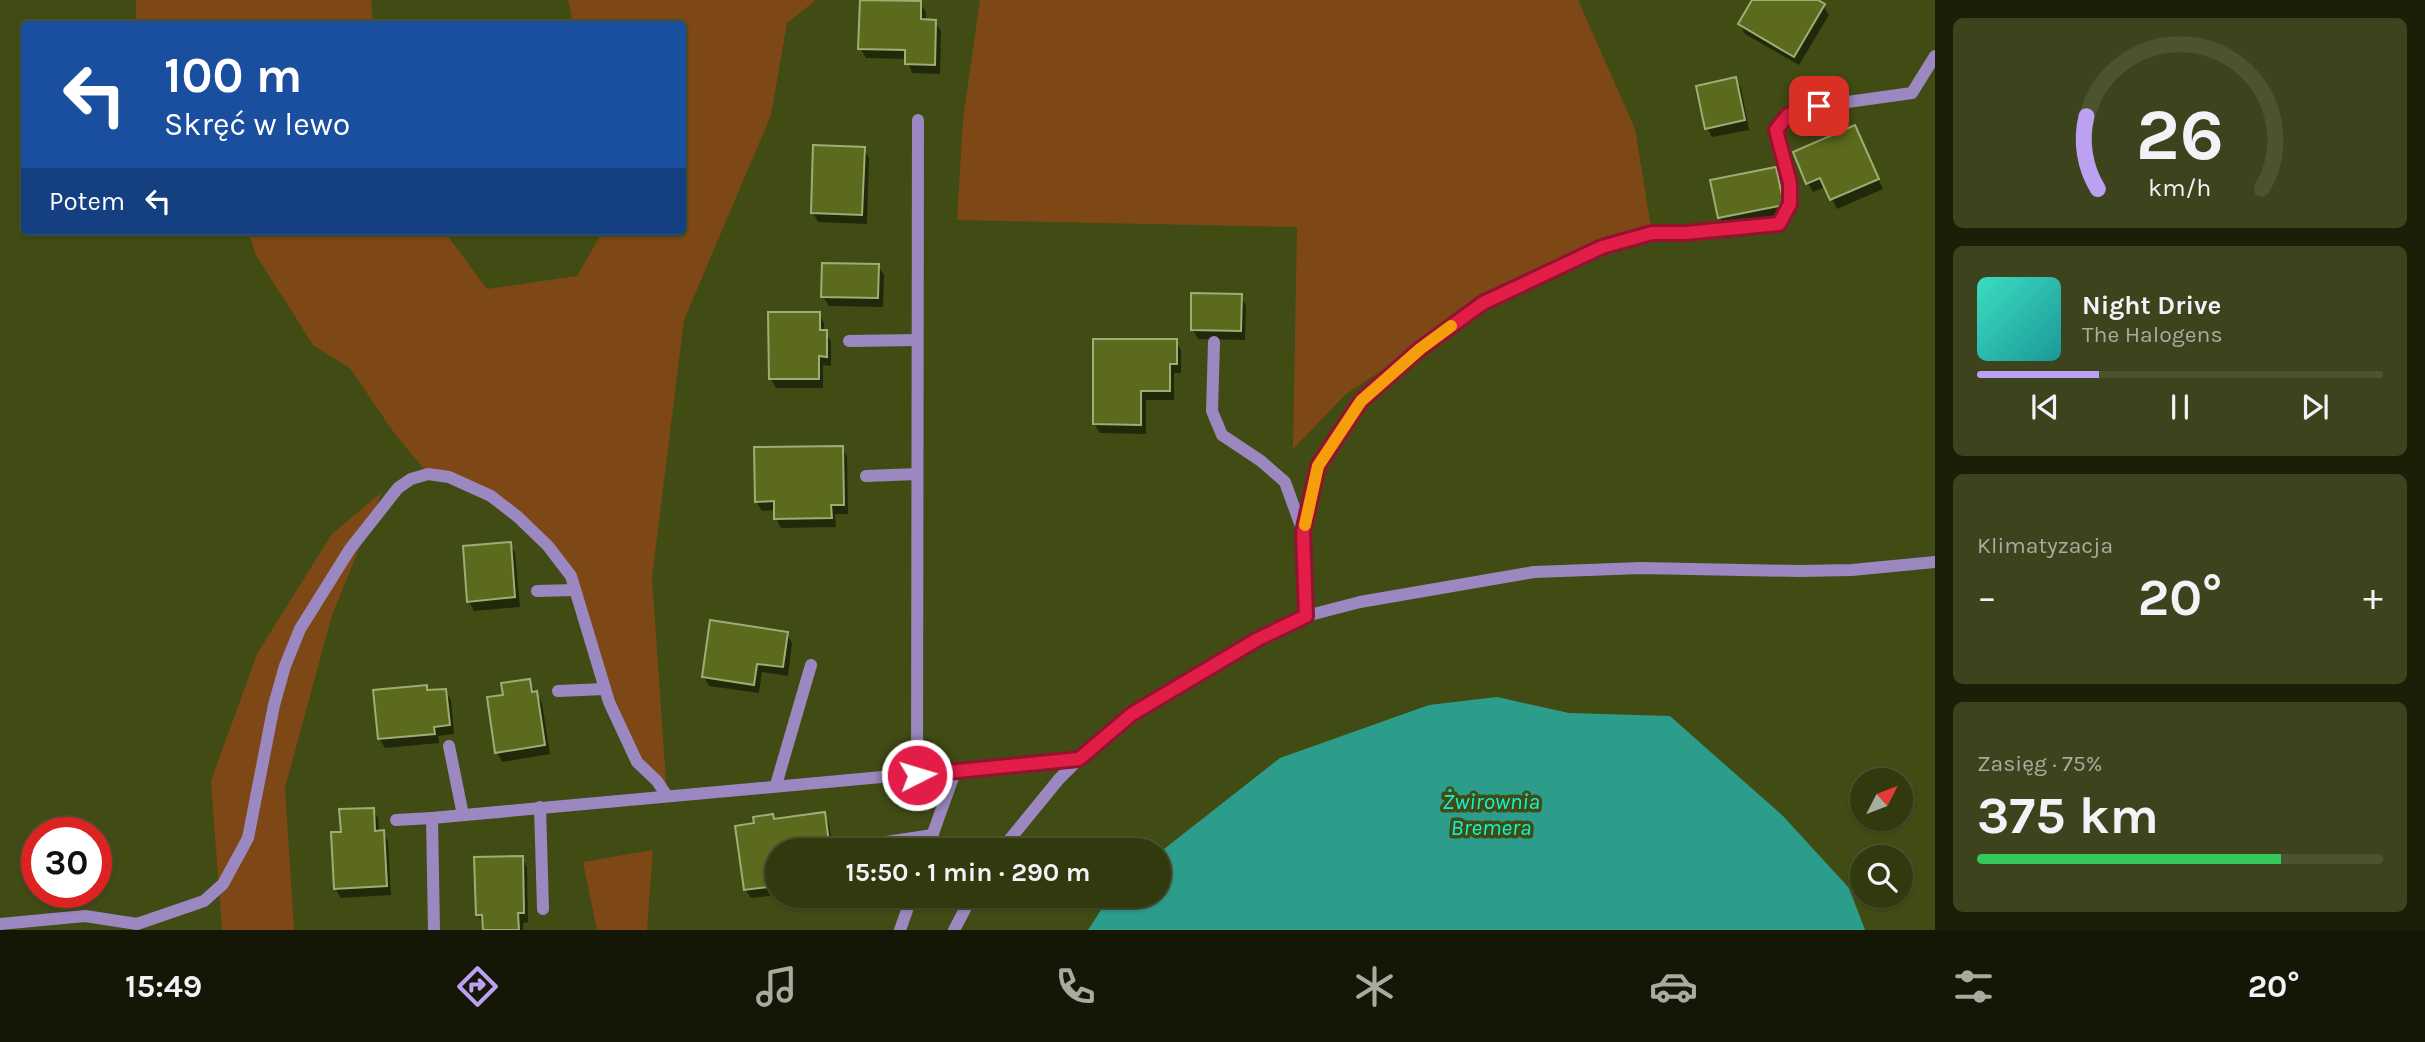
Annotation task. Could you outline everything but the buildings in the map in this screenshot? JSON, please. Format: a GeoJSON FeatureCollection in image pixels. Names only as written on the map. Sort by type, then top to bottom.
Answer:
{"type":"FeatureCollection","features":[{"type":"Feature","properties":{"kind":"street"},"geometry":{"type":"LineString","coordinates":[[1306,616],[1303,532],[1318,466],[1361,401],[1420,349],[1483,303],[1602,247],[1652,233],[1685,233],[1779,224],[1790,204],[1790,183],[1776,130],[1788,115],[1819,106],[1912,93],[1935,57]]}},
{"type":"Feature","properties":{"kind":"street"},"geometry":{"type":"LineString","coordinates":[[917,775],[918,120]]}},
{"type":"Feature","properties":{"kind":"street"},"geometry":{"type":"LineString","coordinates":[[849,341],[917,340]]}},
{"type":"Feature","properties":{"kind":"street"},"geometry":{"type":"LineString","coordinates":[[1214,342],[1212,411],[1222,435],[1261,461],[1285,482],[1303,532]]}},
{"type":"Feature","properties":{"kind":"street"},"geometry":{"type":"LineString","coordinates":[[0,924],[85,916],[137,924],[204,901],[223,884],[248,838],[274,705],[285,666],[300,629],[350,549],[398,488],[411,479],[428,474],[449,477],[491,496],[548,546],[571,576],[604,689],[637,762],[657,781],[667,796]]}},
{"type":"Feature","properties":{"kind":"street"},"geometry":{"type":"LineString","coordinates":[[866,476],[917,474]]}},
{"type":"Feature","properties":{"kind":"street"},"geometry":{"type":"LineString","coordinates":[[1011,838],[1059,779],[1132,714],[1258,639],[1306,616],[1360,602],[1534,572],[1641,568],[1852,570],[1935,562]]}},
{"type":"Feature","properties":{"kind":"street"},"geometry":{"type":"LineString","coordinates":[[537,591],[575,590]]}},
{"type":"Feature","properties":{"kind":"street"},"geometry":{"type":"LineString","coordinates":[[776,785],[811,665]]}},
{"type":"Feature","properties":{"kind":"street"},"geometry":{"type":"LineString","coordinates":[[558,691],[604,689]]}},
{"type":"Feature","properties":{"kind":"street"},"geometry":{"type":"LineString","coordinates":[[449,746],[463,815]]}},
{"type":"Feature","properties":{"kind":"street"},"geometry":{"type":"LineString","coordinates":[[396,820],[1079,759]]}},
{"type":"Feature","properties":{"kind":"street"},"geometry":{"type":"LineString","coordinates":[[932,838],[955,772]]}},
{"type":"Feature","properties":{"kind":"street"},"geometry":{"type":"LineString","coordinates":[[540,807],[543,909]]}},
{"type":"Feature","properties":{"kind":"street"},"geometry":{"type":"LineString","coordinates":[[432,818],[434,930]]}},
{"type":"Feature","properties":{"kind":"street"},"geometry":{"type":"LineString","coordinates":[[913,838],[933,835]]}},
{"type":"Feature","properties":{"kind":"street"},"geometry":{"type":"LineString","coordinates":[[900,930],[908,908]]}},
{"type":"Feature","properties":{"kind":"street"},"geometry":{"type":"LineString","coordinates":[[954,930],[966,908]]}},
{"type":"Feature","properties":{"kind":"shaded area"},"geometry":{"type":"Polygon","coordinates":[[[136,0],[371,0],[373,21],[136,21],[136,0]]]}},
{"type":"Feature","properties":{"kind":"shaded area"},"geometry":{"type":"Polygon","coordinates":[[[568,0],[816,0],[787,23],[771,115],[684,320],[652,577],[667,796],[637,762],[609,702],[571,576],[491,496],[428,474],[392,430],[350,368],[313,345],[256,255],[249,235],[447,235],[487,289],[577,276],[601,235],[686,235],[686,21],[572,21],[568,0]]]}},
{"type":"Feature","properties":{"kind":"shaded area"},"geometry":{"type":"Polygon","coordinates":[[[980,0],[1578,0],[1635,129],[1652,233],[1602,247],[1462,318],[1346,394],[1293,449],[1297,227],[957,220],[963,120],[980,0]]]}},
{"type":"Feature","properties":{"kind":"shaded area"},"geometry":{"type":"Polygon","coordinates":[[[382,492],[332,615],[285,788],[294,930],[222,930],[211,781],[257,654],[332,534],[382,492]]]}},
{"type":"Feature","properties":{"kind":"shaded area"},"geometry":{"type":"Polygon","coordinates":[[[653,850],[647,930],[597,930],[583,862],[653,850]]]}},
{"type":"Feature","properties":{"kind":"water","name":"Żwirownia Bremera"},"geometry":{"type":"Polygon","coordinates":[[[1497,697],[1569,713],[1670,716],[1783,816],[1849,888],[1850,908],[1857,908],[1865,930],[1088,930],[1102,908],[1171,908],[1171,844],[1280,758],[1429,705],[1497,697]]]}},
{"type":"Feature","properties":{"kind":"slow traffic"},"geometry":{"type":"LineString","coordinates":[[1305,525],[1318,466],[1361,401],[1420,349],[1451,326]]}},
{"type":"Feature","properties":{"kind":"route"},"geometry":{"type":"LineString","coordinates":[[917,775],[1079,759],[1132,714],[1178,685],[1258,639],[1306,616],[1303,532],[1318,466],[1361,401],[1420,349],[1483,303],[1602,247],[1652,233],[1685,233],[1779,224],[1790,204],[1790,183],[1776,130],[1788,115],[1819,106]]}}]}
